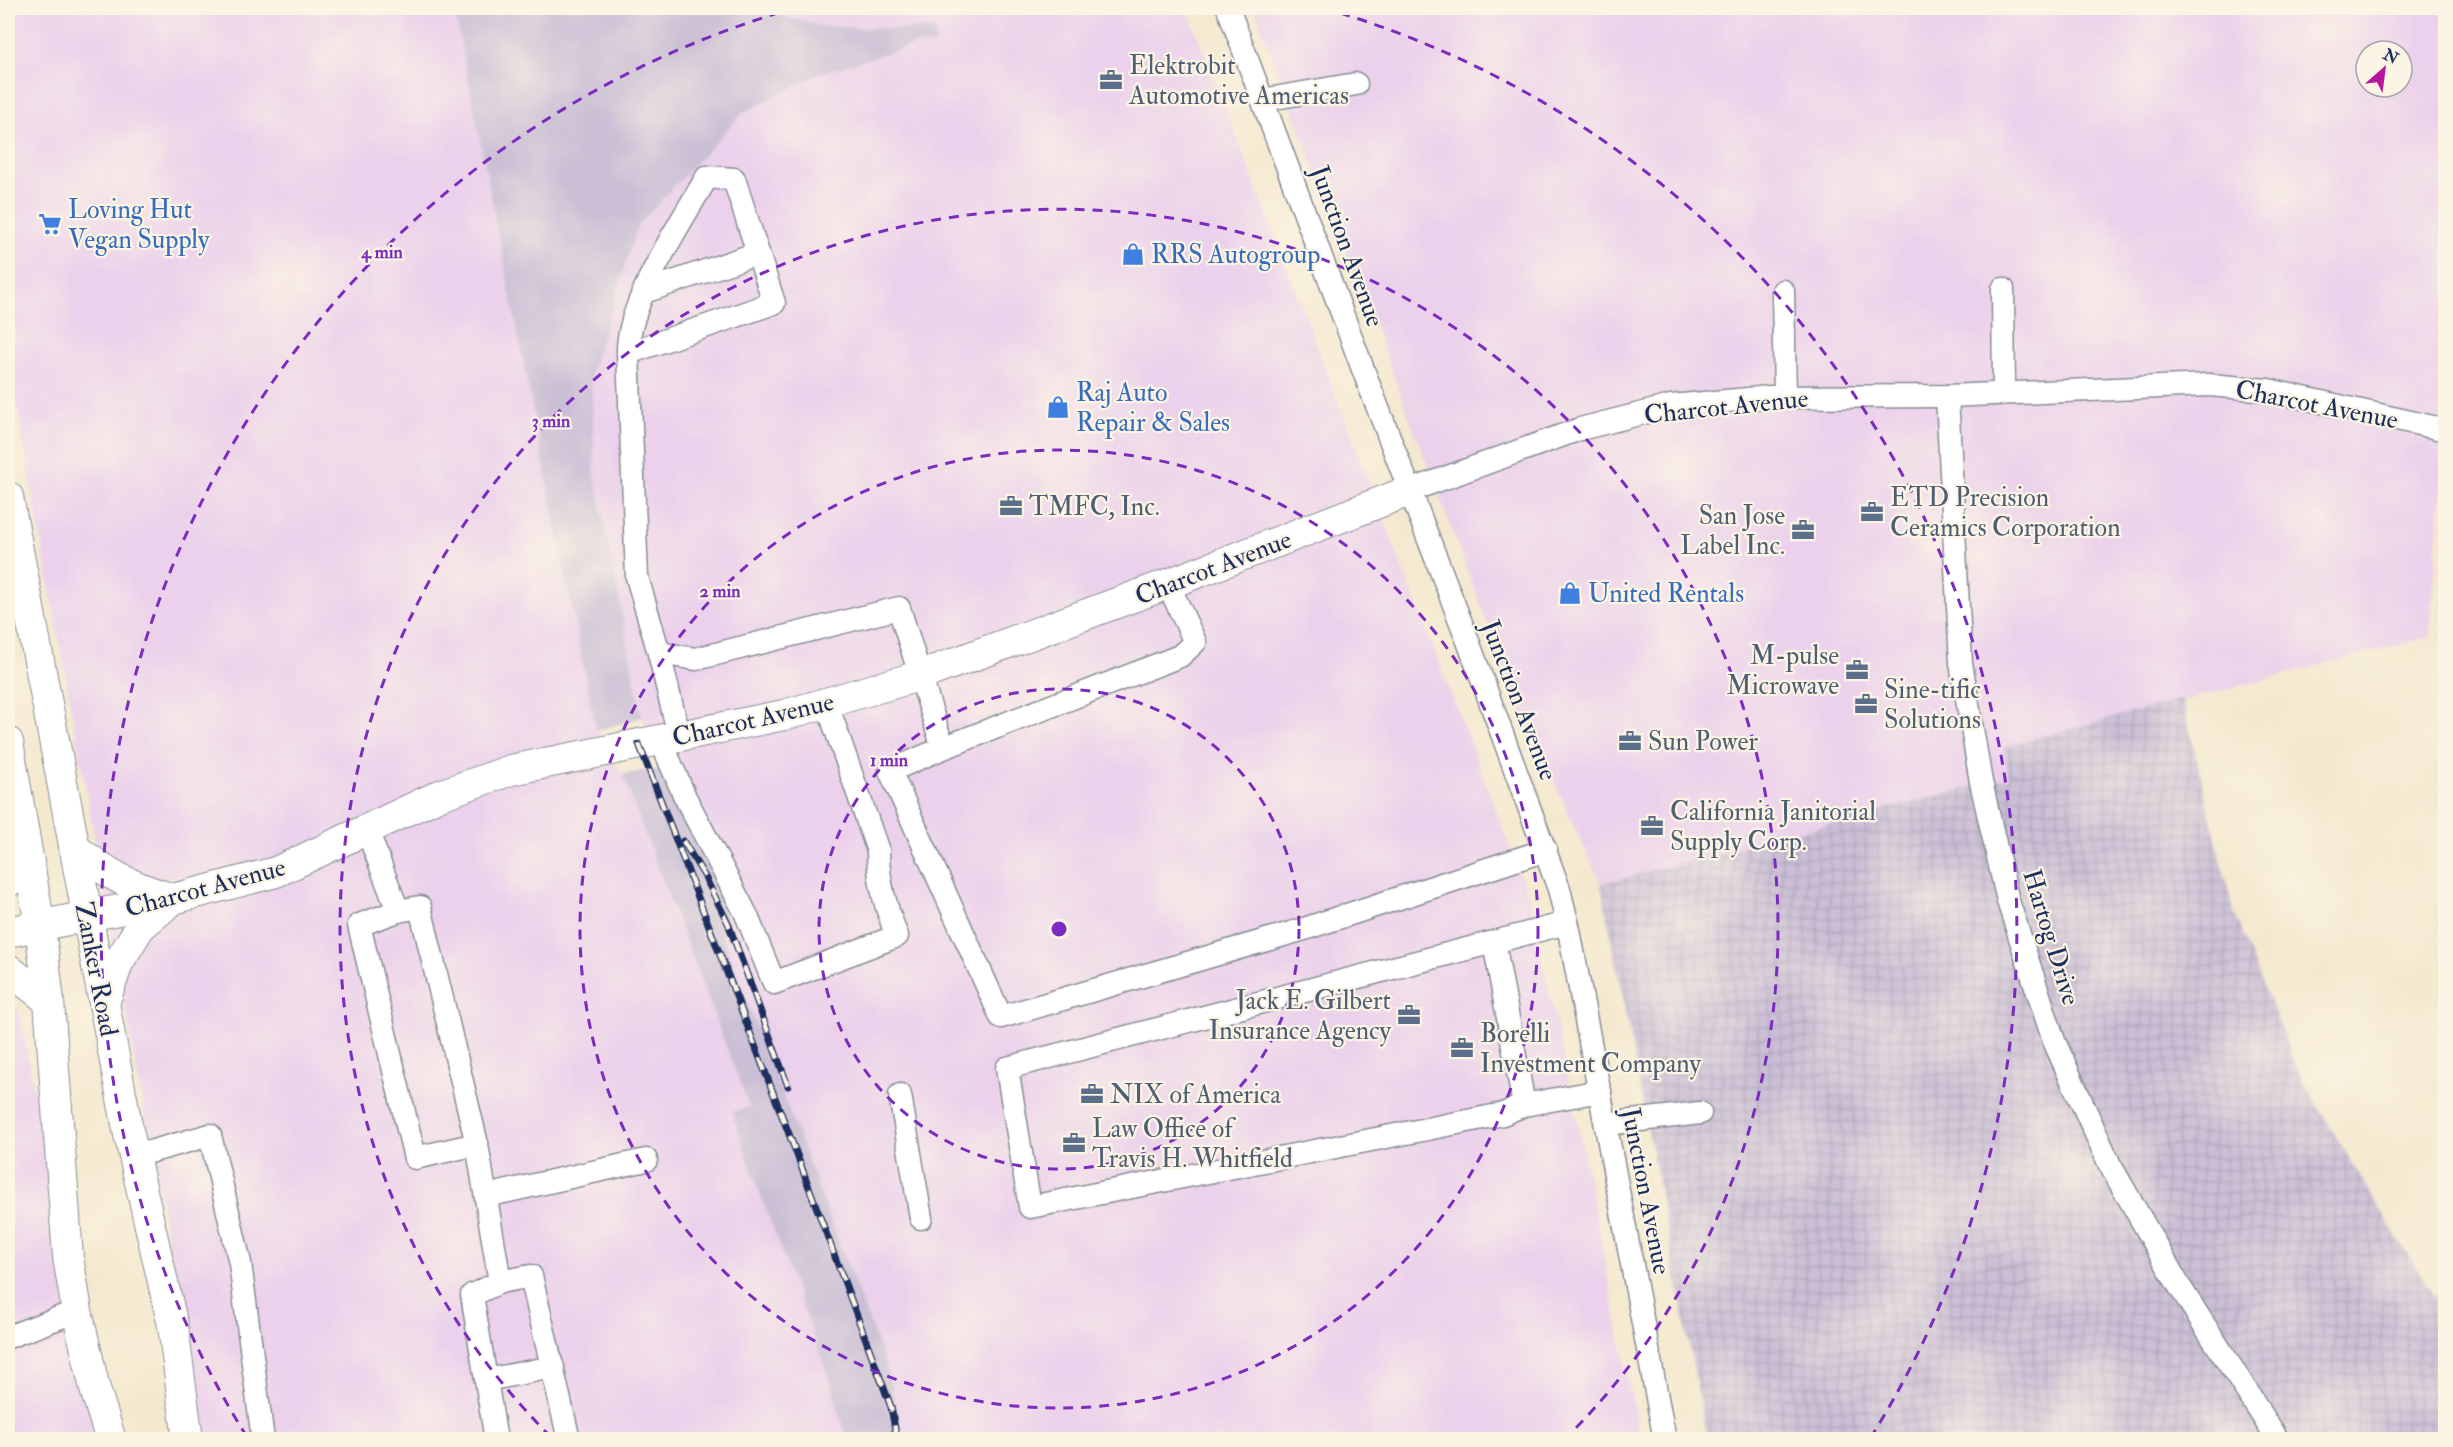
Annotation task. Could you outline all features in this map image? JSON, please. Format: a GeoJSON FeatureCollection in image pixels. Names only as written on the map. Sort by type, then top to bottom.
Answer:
{"type":"FeatureCollection","features":[{"type":"Feature","properties":{"kind":"main road","name":"Charcot Avenue"},"geometry":{"type":"LineString","coordinates":[[8,932],[173,899],[276,872],[440,795],[511,770],[586,753],[670,739],[784,715],[919,676],[1168,584],[1409,491]]}},
{"type":"Feature","properties":{"kind":"main road","name":"Zanker Road"},"geometry":{"type":"LineString","coordinates":[[8,497],[104,1006],[173,1326],[188,1440]]}},
{"type":"Feature","properties":{"kind":"main road","name":"Zanker Road"},"geometry":{"type":"LineString","coordinates":[[8,742],[40,926],[50,1001],[68,1257],[94,1389],[111,1440]]}},
{"type":"Feature","properties":{"kind":"main road"},"geometry":{"type":"LineString","coordinates":[[8,882],[25,846]]}},
{"type":"Feature","properties":{"kind":"main road"},"geometry":{"type":"LineString","coordinates":[[74,848],[109,874],[138,889],[173,899]]}},
{"type":"Feature","properties":{"kind":"main road"},"geometry":{"type":"LineString","coordinates":[[104,1006],[118,963],[140,927],[173,899]]}},
{"type":"Feature","properties":{"kind":"main road"},"geometry":{"type":"LineString","coordinates":[[8,969],[50,1001]]}},
{"type":"Feature","properties":{"kind":"street","name":"Junction Avenue"},"geometry":{"type":"LineString","coordinates":[[1228,8],[1546,850],[1568,923],[1665,1440]]}},
{"type":"Feature","properties":{"kind":"street"},"geometry":{"type":"LineString","coordinates":[[1263,100],[1356,84]]}},
{"type":"Feature","properties":{"kind":"street"},"geometry":{"type":"LineString","coordinates":[[628,353],[774,303],[734,179],[707,177],[650,276],[627,339],[637,577],[659,653],[670,739],[685,797],[746,914],[774,982],[897,936],[883,899],[878,872],[878,851],[827,704]]}},
{"type":"Feature","properties":{"kind":"street"},"geometry":{"type":"LineString","coordinates":[[644,292],[758,253]]}},
{"type":"Feature","properties":{"kind":"street"},"geometry":{"type":"LineString","coordinates":[[2003,289],[2004,393]]}},
{"type":"Feature","properties":{"kind":"street"},"geometry":{"type":"LineString","coordinates":[[1783,291],[1785,397]]}},
{"type":"Feature","properties":{"kind":"street","name":"Charcot Avenue"},"geometry":{"type":"LineString","coordinates":[[1409,491],[1580,429],[1671,406],[1785,397],[1947,396],[2209,385],[2268,390],[2435,428]]}},
{"type":"Feature","properties":{"kind":"street","name":"Hartog Drive"},"geometry":{"type":"LineString","coordinates":[[1947,396],[1957,623],[1961,663],[1981,782],[2008,901],[2054,1041],[2110,1165],[2178,1284],[2278,1440]]}},
{"type":"Feature","properties":{"kind":"street"},"geometry":{"type":"LineString","coordinates":[[1168,584],[1195,642],[1180,656],[943,748],[890,771],[1001,1017],[1302,930],[1546,850]]}},
{"type":"Feature","properties":{"kind":"street"},"geometry":{"type":"LineString","coordinates":[[659,653],[696,659],[899,608],[943,748]]}},
{"type":"Feature","properties":{"kind":"street"},"geometry":{"type":"LineString","coordinates":[[367,830],[398,911]]}},
{"type":"Feature","properties":{"kind":"street"},"geometry":{"type":"LineString","coordinates":[[477,1144],[415,1158],[359,925],[398,911],[420,907],[477,1144],[500,1282]]}},
{"type":"Feature","properties":{"kind":"street"},"geometry":{"type":"LineString","coordinates":[[1568,923],[1007,1068],[1030,1207],[1503,1114],[1524,1105],[1600,1091]]}},
{"type":"Feature","properties":{"kind":"street"},"geometry":{"type":"LineString","coordinates":[[1494,942],[1524,1105]]}},
{"type":"Feature","properties":{"kind":"street"},"geometry":{"type":"LineString","coordinates":[[900,1095],[921,1218]]}},
{"type":"Feature","properties":{"kind":"street"},"geometry":{"type":"LineString","coordinates":[[1606,1124],[1700,1113]]}},
{"type":"Feature","properties":{"kind":"street"},"geometry":{"type":"LineString","coordinates":[[135,1156],[210,1135],[240,1263],[263,1440]]}},
{"type":"Feature","properties":{"kind":"street"},"geometry":{"type":"LineString","coordinates":[[486,1196],[646,1161]]}},
{"type":"Feature","properties":{"kind":"street"},"geometry":{"type":"LineString","coordinates":[[496,1440],[472,1294],[500,1282],[531,1276],[569,1440]]}},
{"type":"Feature","properties":{"kind":"street"},"geometry":{"type":"LineString","coordinates":[[8,1337],[77,1311]]}},
{"type":"Feature","properties":{"kind":"street"},"geometry":{"type":"LineString","coordinates":[[486,1380],[553,1367]]}},
{"type":"Feature","properties":{"kind":"shaded area"},"geometry":{"type":"Polygon","coordinates":[[[8,8],[454,8],[596,731],[622,774],[749,1108],[732,1112],[757,1186],[828,1375],[847,1439],[203,1439],[8,357],[8,8]]]}},
{"type":"Feature","properties":{"kind":"shaded area"},"geometry":{"type":"Polygon","coordinates":[[[454,8],[750,8],[821,26],[936,30],[935,44],[918,44],[821,73],[743,113],[638,225],[591,373],[595,474],[642,717],[596,731],[454,8]]]}},
{"type":"Feature","properties":{"kind":"shaded area"},"geometry":{"type":"Polygon","coordinates":[[[750,8],[1187,8],[1529,896],[1579,1130],[1640,1439],[902,1439],[888,1371],[718,925],[732,910],[694,841],[666,768],[642,717],[595,474],[591,373],[638,225],[743,113],[821,73],[918,44],[935,44],[935,30],[821,26],[750,8]]]}},
{"type":"Feature","properties":{"kind":"shaded area"},"geometry":{"type":"Polygon","coordinates":[[[1254,8],[1752,8],[1753,10],[2445,8],[2446,436],[2430,637],[2004,747],[2009,777],[1601,884],[1517,702],[1254,8]]]}},
{"type":"Feature","properties":{"kind":"shaded area"},"geometry":{"type":"Polygon","coordinates":[[[2182,699],[2234,913],[2300,1076],[2394,1233],[2445,1312],[2445,1439],[1707,1439],[1601,884],[2009,777],[2004,747],[2182,699]]]}},
{"type":"Feature","properties":{"kind":"shaded area"},"geometry":{"type":"Polygon","coordinates":[[[666,768],[694,841],[732,910],[718,925],[888,1371],[902,1439],[847,1439],[828,1375],[757,1186],[732,1112],[749,1107],[622,774],[666,768]]]}},
{"type":"Feature","properties":{"kind":"shaded area"},"geometry":{"type":"Polygon","coordinates":[[[8,992],[13,997],[20,1017],[106,1439],[8,1439],[8,992]]]}},
{"type":"Feature","properties":{"kind":"railway"},"geometry":{"type":"LineString","coordinates":[[639,744],[891,1407],[897,1440]]}},
{"type":"Feature","properties":{"kind":"railway"},"geometry":{"type":"LineString","coordinates":[[683,841],[705,877],[728,923],[788,1086]]}},
{"type":"Feature","properties":{"kind":"place","name":"Elektrobit Automotive Americas"},"geometry":{"type":"Point","coordinates":[1111,80]}},
{"type":"Feature","properties":{"kind":"place","name":"Loving Hut Vegan Supply"},"geometry":{"type":"Point","coordinates":[50,224]}},
{"type":"Feature","properties":{"kind":"place","name":"RRS Autogroup"},"geometry":{"type":"Point","coordinates":[1133,254]}},
{"type":"Feature","properties":{"kind":"place","name":"Raj Auto Repair & Sales"},"geometry":{"type":"Point","coordinates":[1058,407]}},
{"type":"Feature","properties":{"kind":"place","name":"TMFC, Inc."},"geometry":{"type":"Point","coordinates":[1011,506]}},
{"type":"Feature","properties":{"kind":"place","name":"ETD Precision Ceramics Corporation"},"geometry":{"type":"Point","coordinates":[1872,512]}},
{"type":"Feature","properties":{"kind":"place","name":"San Jose Label Inc."},"geometry":{"type":"Point","coordinates":[1803,530]}},
{"type":"Feature","properties":{"kind":"place","name":"United Rentals"},"geometry":{"type":"Point","coordinates":[1570,593]}},
{"type":"Feature","properties":{"kind":"place","name":"M-pulse Microwave"},"geometry":{"type":"Point","coordinates":[1857,670]}},
{"type":"Feature","properties":{"kind":"place","name":"Sine-tific Solutions"},"geometry":{"type":"Point","coordinates":[1866,704]}},
{"type":"Feature","properties":{"kind":"place","name":"Sun Power"},"geometry":{"type":"Point","coordinates":[1630,741]}},
{"type":"Feature","properties":{"kind":"place","name":"California Janitorial Supply Corp."},"geometry":{"type":"Point","coordinates":[1652,826]}},
{"type":"Feature","properties":{"kind":"place","name":"Jack E. Gilbert Insurance Agency"},"geometry":{"type":"Point","coordinates":[1409,1015]}},
{"type":"Feature","properties":{"kind":"place","name":"Borelli Investment Company"},"geometry":{"type":"Point","coordinates":[1462,1048]}},
{"type":"Feature","properties":{"kind":"place","name":"NIX of America"},"geometry":{"type":"Point","coordinates":[1092,1094]}},
{"type":"Feature","properties":{"kind":"place","name":"Law Office of Travis H. Whitfield"},"geometry":{"type":"Point","coordinates":[1074,1143]}}]}
